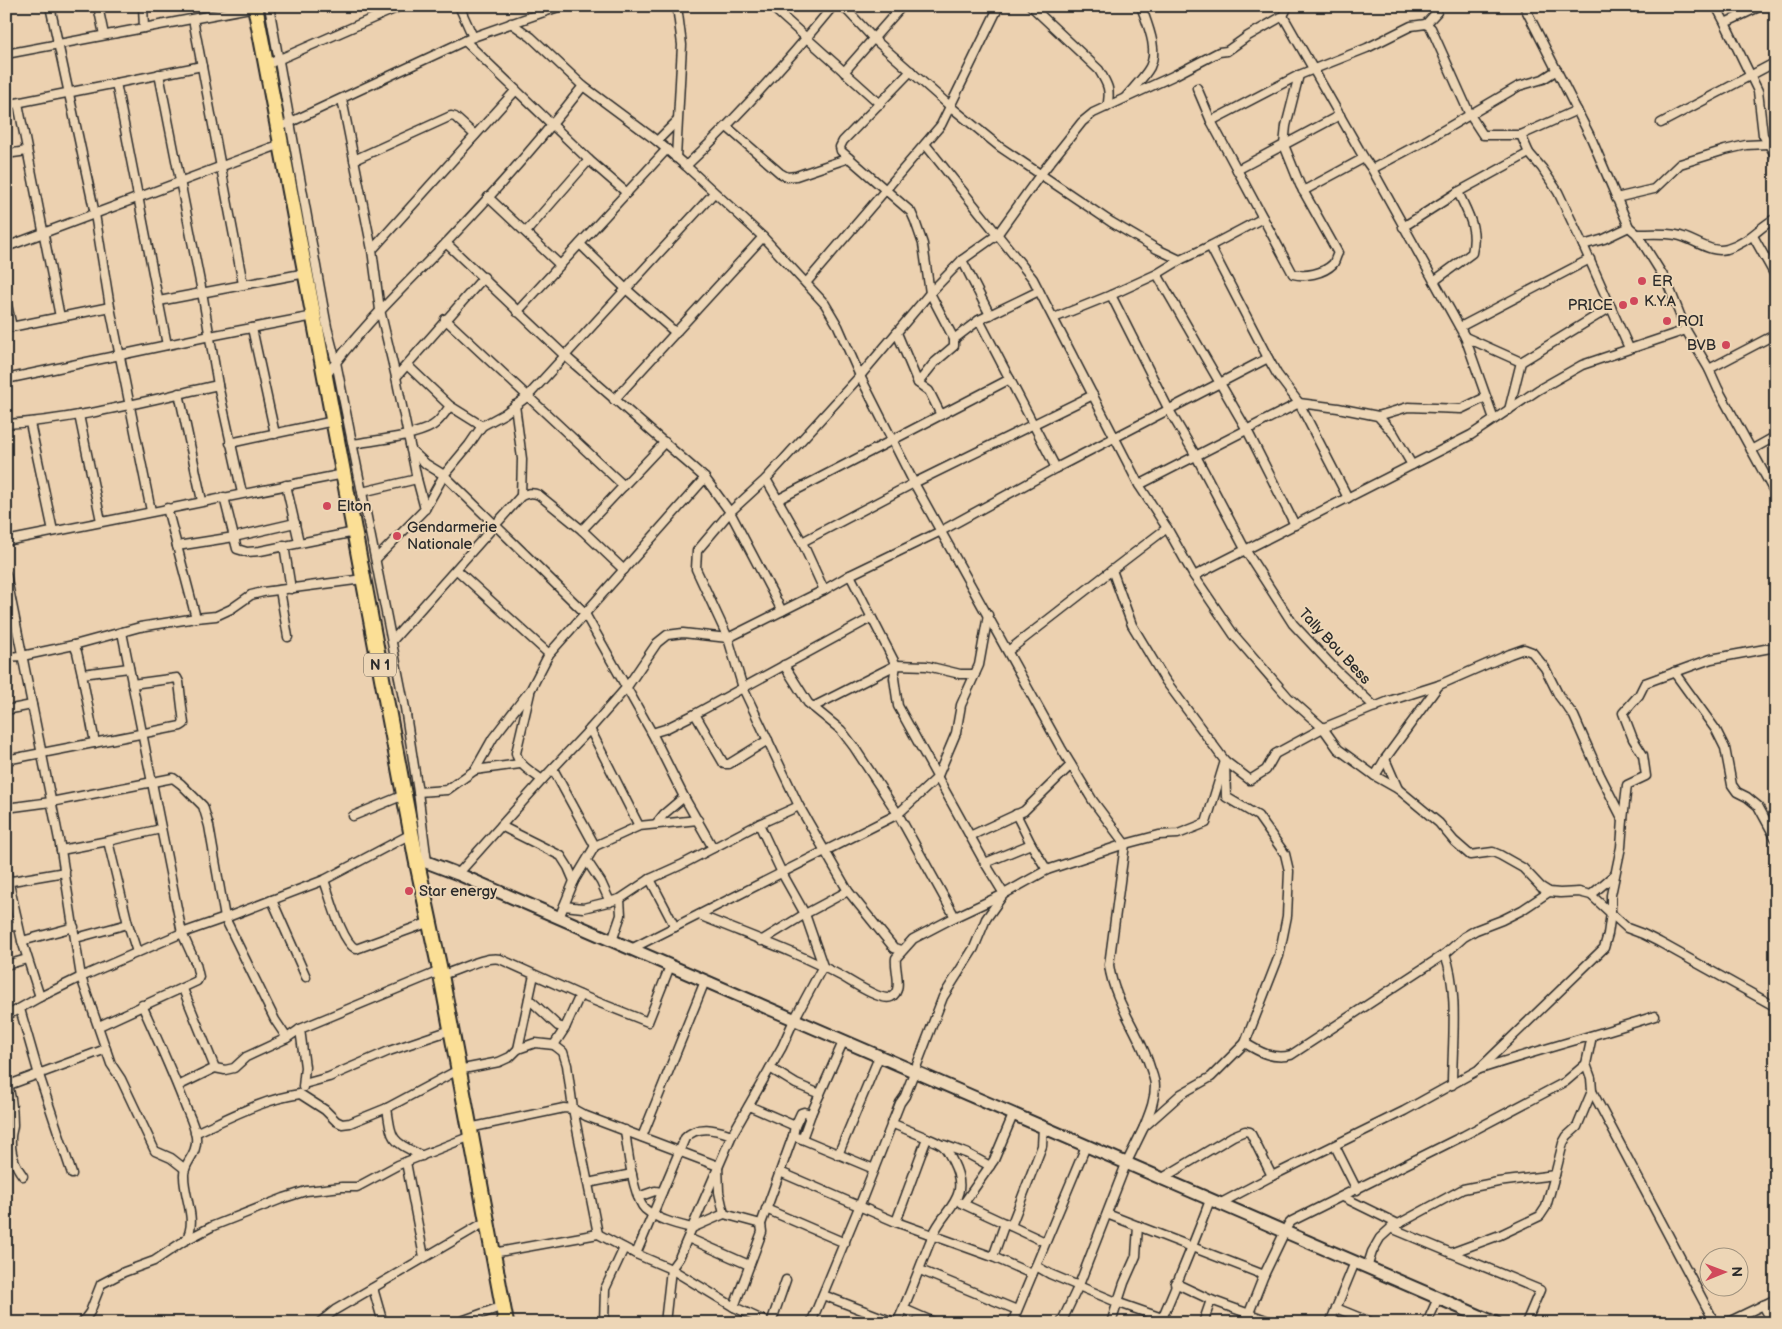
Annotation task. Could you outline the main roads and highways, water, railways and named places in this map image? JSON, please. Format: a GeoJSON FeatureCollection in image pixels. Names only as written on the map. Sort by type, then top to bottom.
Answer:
{"type":"FeatureCollection","features":[{"type":"Feature","properties":{"kind":"highway","name":"N 1"},"geometry":{"type":"LineString","coordinates":[[255,7],[411,834],[422,860],[430,922],[506,1323]]}},
{"type":"Feature","properties":{"kind":"place","name":"ER"},"geometry":{"type":"Point","coordinates":[1642,281]}},
{"type":"Feature","properties":{"kind":"place","name":"K.Y.A"},"geometry":{"type":"Point","coordinates":[1634,301]}},
{"type":"Feature","properties":{"kind":"place","name":"PRICE"},"geometry":{"type":"Point","coordinates":[1623,305]}},
{"type":"Feature","properties":{"kind":"place","name":"ROI"},"geometry":{"type":"Point","coordinates":[1667,321]}},
{"type":"Feature","properties":{"kind":"place","name":"BVB"},"geometry":{"type":"Point","coordinates":[1726,345]}},
{"type":"Feature","properties":{"kind":"place","name":"Elton"},"geometry":{"type":"Point","coordinates":[327,506]}},
{"type":"Feature","properties":{"kind":"place","name":"Gendarmerie Nationale"},"geometry":{"type":"Point","coordinates":[397,536]}},
{"type":"Feature","properties":{"kind":"place","name":"Star energy"},"geometry":{"type":"Point","coordinates":[409,891]}}]}
